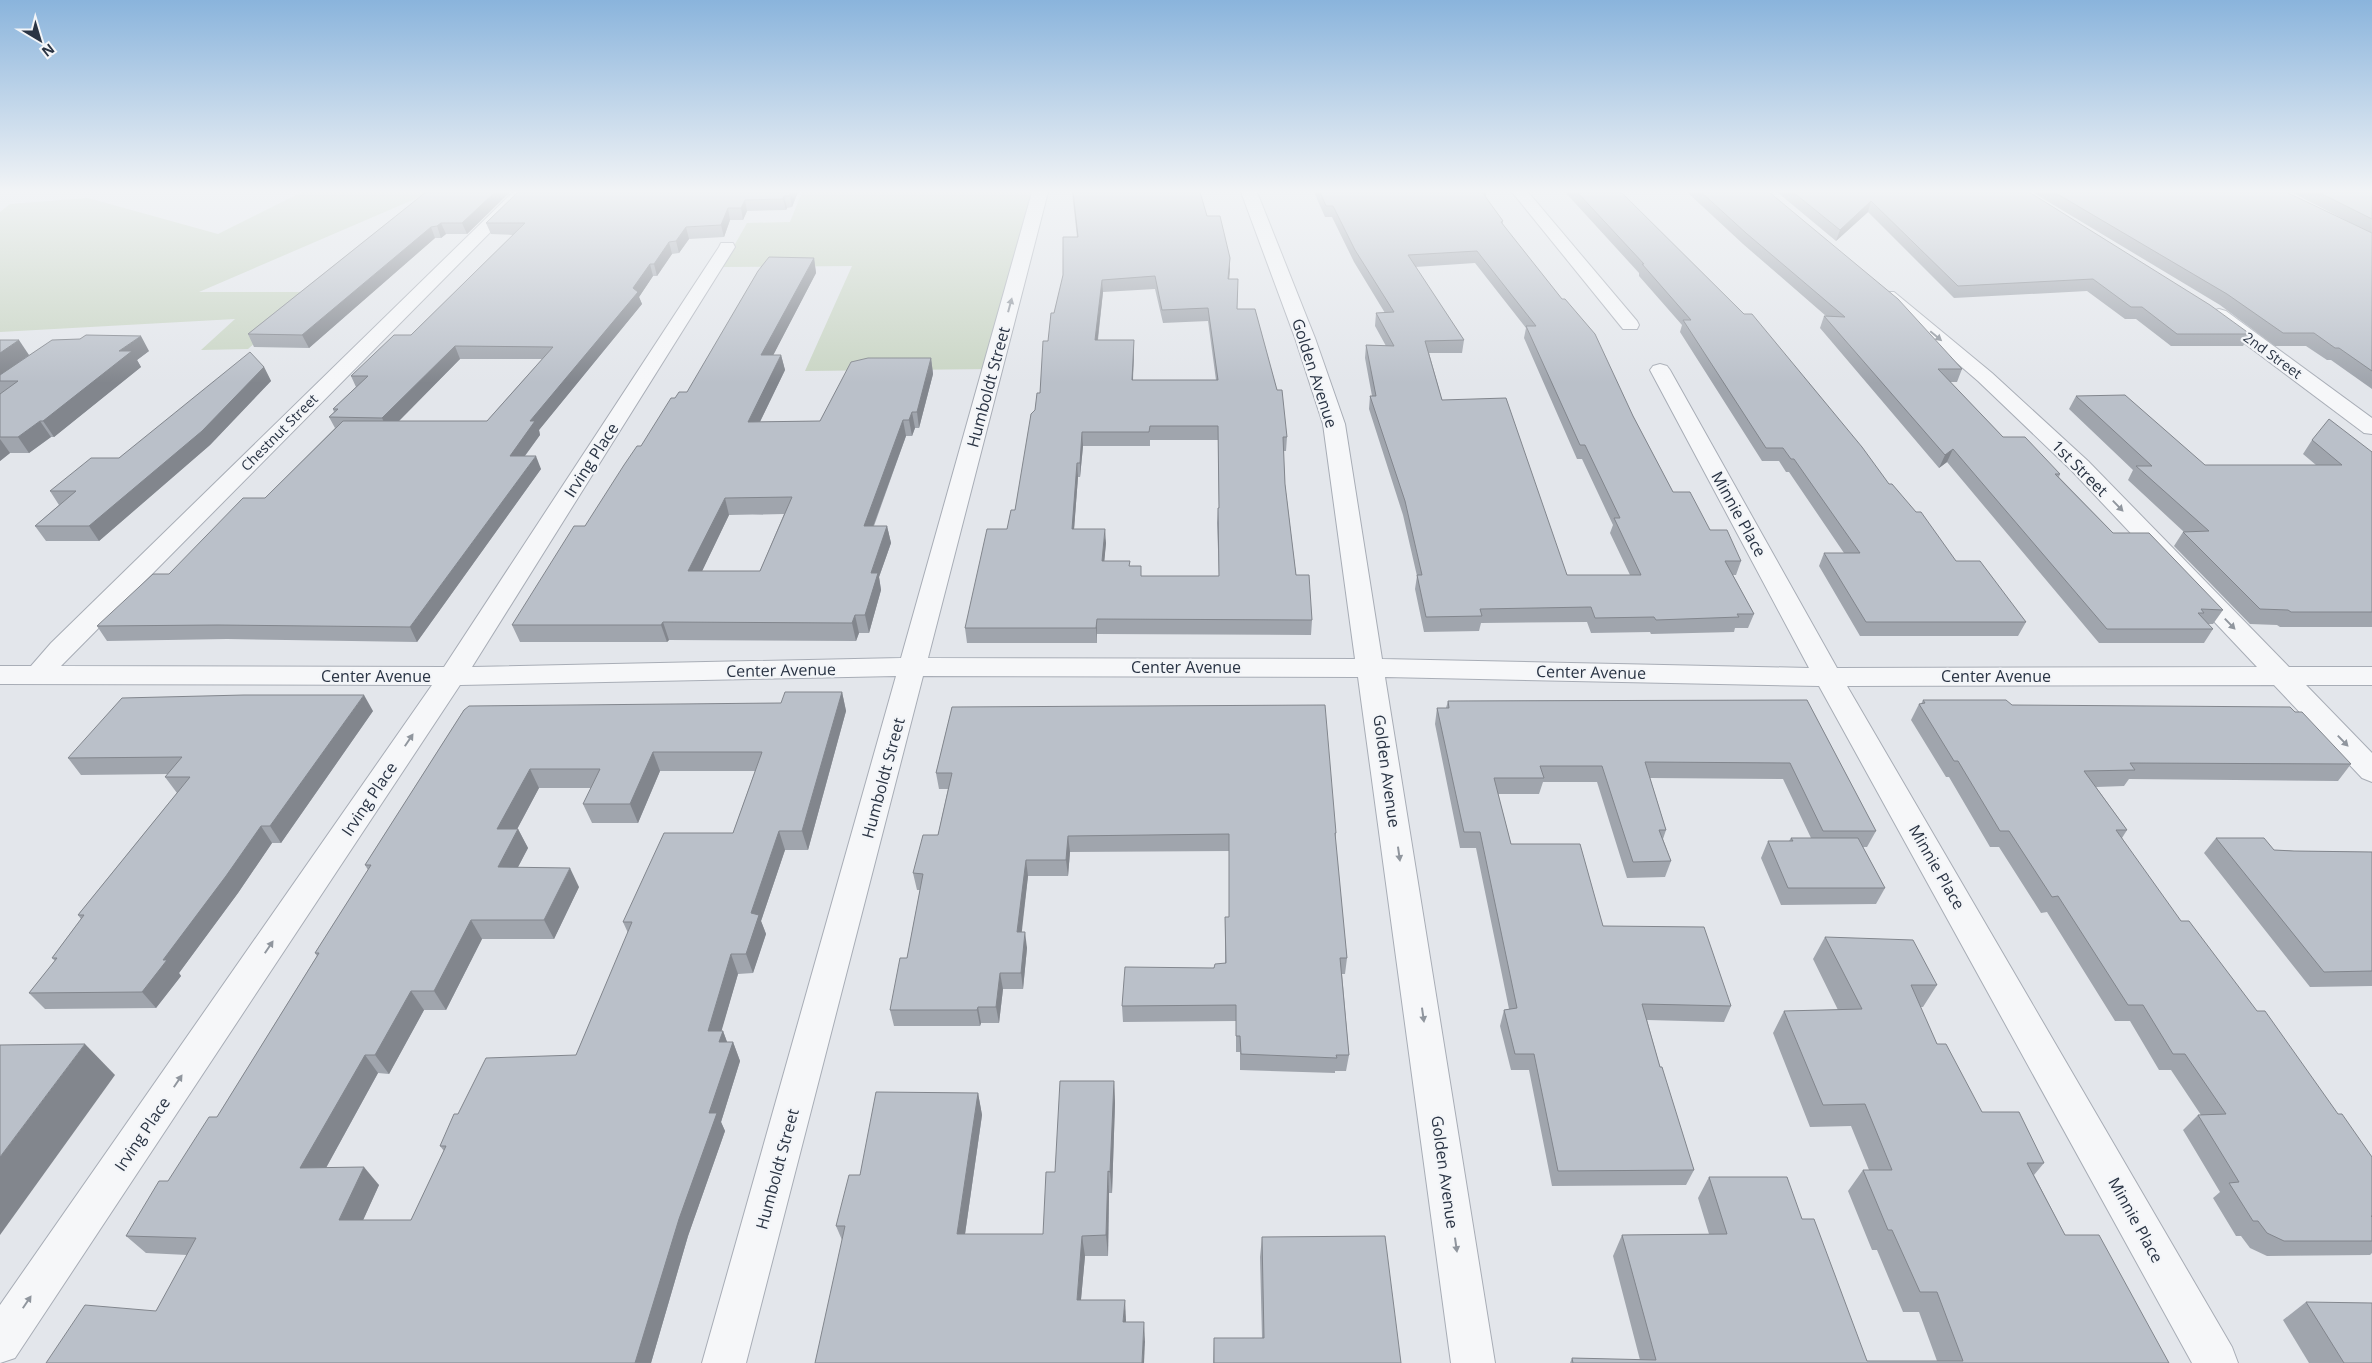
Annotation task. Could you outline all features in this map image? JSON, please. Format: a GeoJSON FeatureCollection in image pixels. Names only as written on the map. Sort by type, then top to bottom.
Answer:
{"type":"FeatureCollection","features":[{"type":"Feature","properties":{"kind":"street","name":"Chestnut Street"},"geometry":{"type":"LineString","coordinates":[[39,675],[67,642],[458,256]]}},
{"type":"Feature","properties":{"kind":"street","name":"Irving Place"},"geometry":{"type":"LineString","coordinates":[[0,1343],[452,676],[721,256]]}},
{"type":"Feature","properties":{"kind":"street","name":"Humboldt Street"},"geometry":{"type":"LineString","coordinates":[[724,1363],[1023,256]]}},
{"type":"Feature","properties":{"kind":"street","name":"Golden Avenue"},"geometry":{"type":"LineString","coordinates":[[1273,256],[1305,338],[1334,424],[1372,668],[1473,1363]]}},
{"type":"Feature","properties":{"kind":"street"},"geometry":{"type":"LineString","coordinates":[[1573,256],[1630,324]]}},
{"type":"Feature","properties":{"kind":"street","name":"1st Street"},"geometry":{"type":"LineString","coordinates":[[1871,282],[1985,377],[2080,466],[2372,771]]}},
{"type":"Feature","properties":{"kind":"street","name":"2nd Street"},"geometry":{"type":"LineString","coordinates":[[2204,305],[2372,428]]}},
{"type":"Feature","properties":{"kind":"street","name":"Minnie Place"},"geometry":{"type":"LineString","coordinates":[[1660,370],[1828,677],[2216,1363]]}},
{"type":"Feature","properties":{"kind":"street","name":"Center Avenue"},"geometry":{"type":"LineString","coordinates":[[0,675],[452,676],[913,667],[1372,668],[1828,677],[2372,676]]}},
{"type":"Feature","properties":{"kind":"green space"},"geometry":{"type":"Polygon","coordinates":[[[0,256],[283,256],[199,292],[314,292],[248,349],[201,350],[235,319],[0,332],[0,256]]]}},
{"type":"Feature","properties":{"kind":"green space"},"geometry":{"type":"Polygon","coordinates":[[[728,256],[1020,256],[993,369],[805,371],[852,266],[722,267],[728,256]]]}},
{"type":"Feature","properties":{"kind":"building"},"geometry":{"type":"Polygon","coordinates":[[[346,256],[397,256],[302,335],[248,334],[346,256]]]}},
{"type":"Feature","properties":{"kind":"building"},"geometry":{"type":"Polygon","coordinates":[[[492,256],[660,256],[654,264],[650,264],[633,288],[638,292],[530,421],[535,421],[510,456],[536,456],[410,627],[97,626],[153,574],[169,574],[243,498],[265,498],[343,421],[487,421],[553,347],[455,346],[382,418],[329,417],[338,409],[333,409],[368,376],[351,376],[394,335],[411,335],[492,256]]]}},
{"type":"Feature","properties":{"kind":"building"},"geometry":{"type":"Polygon","coordinates":[[[1063,256],[1229,256],[1228,279],[1238,279],[1237,309],[1255,309],[1277,390],[1282,390],[1287,437],[1283,437],[1285,484],[1296,575],[1309,575],[1312,620],[1097,619],[1096,628],[965,628],[987,529],[1007,529],[1011,510],[1015,510],[1031,414],[1035,410],[1037,393],[1040,393],[1043,341],[1048,341],[1051,313],[1054,313],[1063,275],[1063,256]],[[1155,276],[1102,280],[1095,340],[1134,340],[1132,380],[1218,380],[1208,308],[1162,310],[1155,276]],[[1150,426],[1149,432],[1082,432],[1080,463],[1077,463],[1072,529],[1105,529],[1102,561],[1130,561],[1129,566],[1141,566],[1141,576],[1219,576],[1218,426],[1150,426]]]}},
{"type":"Feature","properties":{"kind":"building"},"geometry":{"type":"Polygon","coordinates":[[[1359,256],[1408,256],[1464,340],[1425,341],[1442,400],[1506,398],[1567,575],[1641,575],[1614,518],[1620,518],[1585,445],[1580,445],[1526,326],[1536,326],[1481,256],[1528,256],[1562,299],[1565,299],[1595,334],[1633,416],[1673,492],[1690,492],[1710,530],[1727,530],[1741,561],[1725,561],[1754,614],[1737,614],[1739,617],[1656,620],[1654,617],[1595,618],[1591,607],[1480,609],[1482,616],[1426,617],[1417,575],[1422,575],[1405,501],[1370,396],[1376,396],[1366,345],[1394,346],[1376,313],[1394,312],[1359,256]]]}},
{"type":"Feature","properties":{"kind":"building"},"geometry":{"type":"Polygon","coordinates":[[[1636,256],[1685,256],[1744,314],[1752,314],[1862,447],[1889,484],[1892,484],[1916,512],[1921,512],[1956,561],[1980,561],[2026,622],[1866,622],[1824,553],[1860,553],[1794,459],[1791,459],[1783,448],[1766,448],[1683,320],[1691,320],[1642,264],[1644,264],[1636,256]]]}},
{"type":"Feature","properties":{"kind":"building"},"geometry":{"type":"Polygon","coordinates":[[[1773,256],[1846,256],[1898,299],[1962,369],[1938,369],[2003,437],[2025,437],[2060,474],[2055,474],[2113,533],[2149,533],[2223,610],[2201,609],[2204,613],[2198,613],[2213,629],[2107,629],[1953,449],[1945,455],[1824,316],[1845,317],[1773,256]]]}},
{"type":"Feature","properties":{"kind":"building"},"geometry":{"type":"Polygon","coordinates":[[[1927,256],[2131,256],[2210,305],[2250,334],[2177,334],[2142,307],[2131,307],[2093,279],[1958,286],[1927,256]]]}},
{"type":"Feature","properties":{"kind":"building"},"geometry":{"type":"Polygon","coordinates":[[[2162,256],[2372,256],[2372,371],[2314,333],[2283,333],[2227,294],[2162,256]]]}},
{"type":"Feature","properties":{"kind":"building"},"geometry":{"type":"Polygon","coordinates":[[[769,257],[814,258],[761,355],[781,355],[748,422],[820,421],[851,362],[868,358],[931,358],[917,412],[912,412],[909,420],[903,420],[864,526],[887,526],[871,573],[878,573],[865,615],[855,615],[852,623],[663,622],[661,625],[512,625],[574,526],[585,526],[637,446],[641,446],[671,398],[675,398],[679,392],[687,392],[758,271],[769,257]],[[792,497],[725,498],[688,571],[760,571],[792,497]]]}},
{"type":"Feature","properties":{"kind":"building"},"geometry":{"type":"Polygon","coordinates":[[[86,335],[141,336],[119,351],[132,351],[43,421],[40,421],[18,437],[0,437],[0,394],[18,381],[0,381],[0,375],[52,340],[80,339],[86,335]]]}},
{"type":"Feature","properties":{"kind":"building"},"geometry":{"type":"Polygon","coordinates":[[[0,340],[19,340],[0,353],[0,340]]]}},
{"type":"Feature","properties":{"kind":"building"},"geometry":{"type":"Polygon","coordinates":[[[250,352],[264,367],[202,431],[89,526],[35,526],[76,491],[50,491],[91,458],[119,458],[250,352]]]}},
{"type":"Feature","properties":{"kind":"building"},"geometry":{"type":"Polygon","coordinates":[[[2125,395],[2205,465],[2342,465],[2312,440],[2329,419],[2372,452],[2372,612],[2291,612],[2288,610],[2260,609],[2183,532],[2209,531],[2136,466],[2152,466],[2076,396],[2125,395]]]}},
{"type":"Feature","properties":{"kind":"building"},"geometry":{"type":"Polygon","coordinates":[[[785,692],[842,692],[802,831],[779,831],[751,913],[759,915],[746,954],[731,954],[708,1031],[723,1031],[719,1042],[733,1042],[709,1113],[717,1113],[679,1219],[635,1363],[46,1363],[85,1305],[156,1311],[196,1238],[126,1236],[159,1181],[168,1181],[209,1117],[217,1117],[319,953],[315,953],[371,865],[365,865],[464,710],[469,706],[781,703],[785,692]],[[653,752],[630,804],[583,804],[600,769],[530,769],[497,829],[518,829],[498,867],[570,868],[544,920],[471,920],[434,991],[411,991],[375,1055],[365,1055],[300,1168],[364,1167],[339,1220],[411,1220],[446,1146],[440,1146],[454,1114],[458,1114],[486,1058],[576,1055],[632,922],[623,922],[664,833],[733,833],[762,752],[653,752]]]}},
{"type":"Feature","properties":{"kind":"building"},"geometry":{"type":"Polygon","coordinates":[[[364,695],[270,826],[261,826],[163,960],[167,960],[142,992],[29,993],[57,958],[52,958],[84,915],[78,915],[190,777],[165,777],[182,757],[68,758],[122,698],[364,695]]]}},
{"type":"Feature","properties":{"kind":"building"},"geometry":{"type":"Polygon","coordinates":[[[1807,700],[1876,831],[1823,831],[1790,763],[1645,762],[1666,830],[1659,830],[1671,861],[1633,862],[1602,766],[1540,766],[1544,778],[1494,778],[1511,844],[1580,844],[1603,926],[1704,927],[1731,1006],[1642,1004],[1660,1067],[1662,1067],[1694,1170],[1558,1171],[1534,1054],[1515,1054],[1504,1010],[1517,1008],[1480,832],[1464,832],[1437,708],[1449,708],[1448,701],[1807,700]]]}},
{"type":"Feature","properties":{"kind":"building"},"geometry":{"type":"Polygon","coordinates":[[[1923,700],[2006,700],[2012,705],[2290,707],[2295,712],[2302,712],[2351,764],[2130,763],[2135,770],[2084,771],[2127,830],[2116,830],[2181,921],[2189,921],[2257,1011],[2265,1011],[2338,1114],[2342,1114],[2372,1157],[2372,1241],[2284,1241],[2267,1233],[2258,1221],[2253,1221],[2229,1183],[2239,1182],[2198,1115],[2226,1114],[2185,1054],[2173,1054],[2143,1005],[2128,1005],[2058,896],[2052,897],[2009,831],[2000,831],[1958,761],[1954,761],[1919,704],[1925,703],[1923,700]]]}},
{"type":"Feature","properties":{"kind":"building"},"geometry":{"type":"Polygon","coordinates":[[[1325,705],[1347,958],[1340,958],[1349,1055],[1336,1055],[1337,1058],[1241,1054],[1240,1036],[1236,1036],[1236,1005],[1122,1006],[1125,967],[1214,968],[1215,964],[1226,963],[1225,917],[1229,917],[1229,834],[1068,836],[1066,860],[1026,860],[1017,932],[1025,932],[1021,973],[1000,973],[996,1007],[978,1007],[977,1010],[890,1010],[900,958],[907,958],[923,874],[913,873],[923,835],[938,835],[952,773],[936,773],[952,707],[1325,705]]]}},
{"type":"Feature","properties":{"kind":"building"},"geometry":{"type":"Polygon","coordinates":[[[1791,838],[1858,838],[1885,888],[1788,888],[1768,841],[1793,841],[1791,838]]]}},
{"type":"Feature","properties":{"kind":"building"},"geometry":{"type":"Polygon","coordinates":[[[2216,838],[2264,838],[2274,850],[2372,852],[2372,971],[2324,972],[2216,838]]]}},
{"type":"Feature","properties":{"kind":"building"},"geometry":{"type":"Polygon","coordinates":[[[1825,937],[1913,940],[1937,985],[1911,985],[1937,1044],[1946,1044],[1982,1112],[2019,1112],[2044,1163],[2027,1163],[2065,1235],[2099,1235],[2169,1363],[1573,1363],[1572,1358],[1656,1360],[1622,1235],[1727,1234],[1709,1177],[1787,1177],[1802,1219],[1814,1219],[1867,1361],[1963,1361],[1937,1292],[1920,1292],[1892,1230],[1888,1230],[1863,1170],[1892,1170],[1865,1104],[1823,1105],[1784,1011],[1862,1009],[1825,937]]]}},
{"type":"Feature","properties":{"kind":"building"},"geometry":{"type":"Polygon","coordinates":[[[85,1044],[0,1157],[0,1045],[85,1044]]]}},
{"type":"Feature","properties":{"kind":"building"},"geometry":{"type":"Polygon","coordinates":[[[1060,1081],[1114,1081],[1106,1235],[1082,1236],[1077,1300],[1125,1300],[1123,1322],[1144,1322],[1142,1363],[815,1363],[845,1226],[836,1226],[849,1175],[860,1175],[876,1092],[978,1093],[957,1234],[1043,1234],[1046,1172],[1055,1172],[1060,1081]]]}},
{"type":"Feature","properties":{"kind":"building"},"geometry":{"type":"Polygon","coordinates":[[[1385,1236],[1401,1363],[1214,1363],[1214,1338],[1264,1338],[1262,1237],[1385,1236]]]}},
{"type":"Feature","properties":{"kind":"building"},"geometry":{"type":"Polygon","coordinates":[[[2306,1302],[2372,1303],[2372,1363],[2344,1363],[2306,1302]]]}}]}
